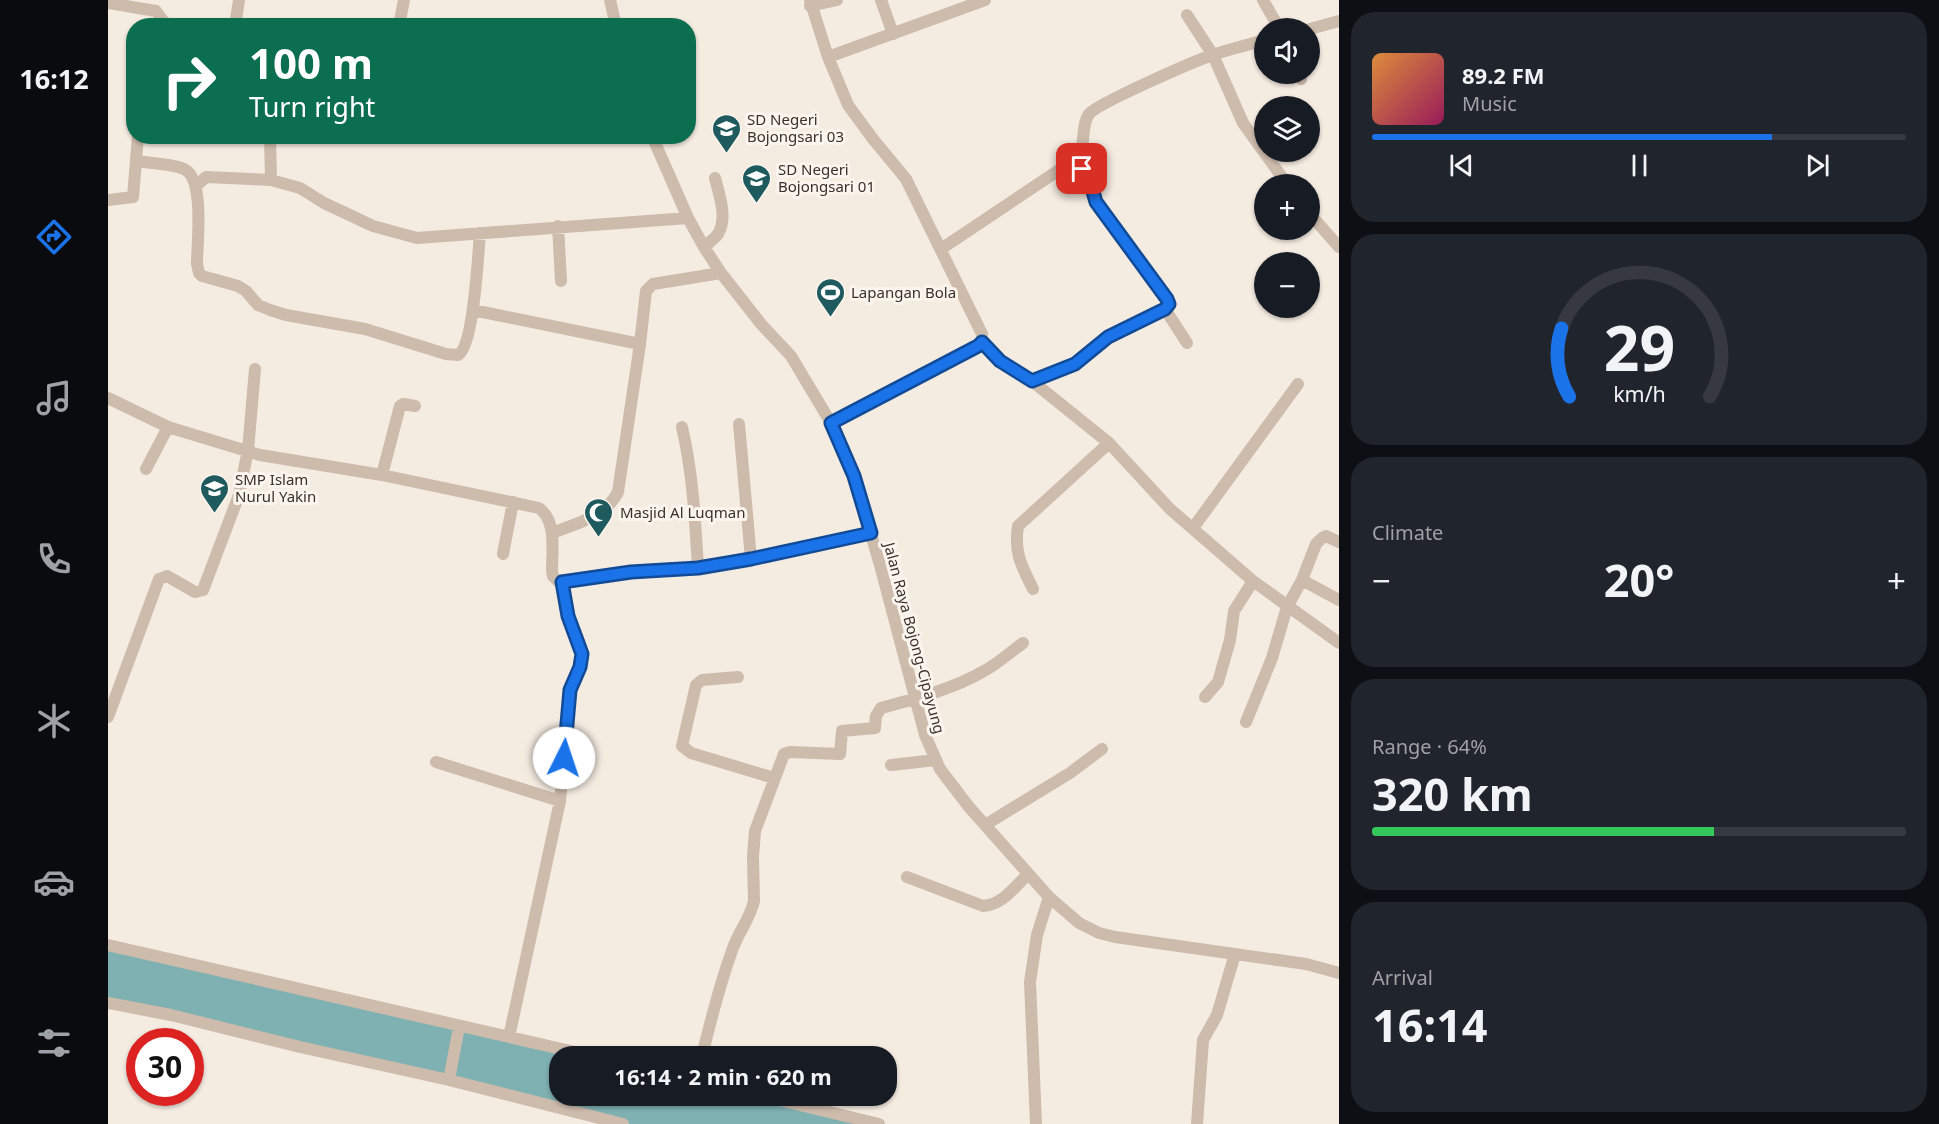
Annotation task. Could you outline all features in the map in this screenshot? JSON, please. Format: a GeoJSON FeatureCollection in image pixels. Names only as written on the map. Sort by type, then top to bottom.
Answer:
{"type":"FeatureCollection","features":[{"type":"Feature","properties":{"kind":"street"},"geometry":{"type":"LineString","coordinates":[[236,18],[239,0]]}},
{"type":"Feature","properties":{"kind":"street"},"geometry":{"type":"LineString","coordinates":[[401,18],[404,0]]}},
{"type":"Feature","properties":{"kind":"street"},"geometry":{"type":"LineString","coordinates":[[610,0],[614,18]]}},
{"type":"Feature","properties":{"kind":"street"},"geometry":{"type":"LineString","coordinates":[[837,0],[810,3],[828,57],[848,105],[906,179],[982,334],[982,342],[1000,361],[1032,381],[1109,443],[1155,495],[1253,581],[1339,643]]}},
{"type":"Feature","properties":{"kind":"street"},"geometry":{"type":"LineString","coordinates":[[881,0],[893,34]]}},
{"type":"Feature","properties":{"kind":"street"},"geometry":{"type":"LineString","coordinates":[[828,57],[985,0]]}},
{"type":"Feature","properties":{"kind":"street"},"geometry":{"type":"LineString","coordinates":[[1263,0],[1273,18]]}},
{"type":"Feature","properties":{"kind":"street"},"geometry":{"type":"LineString","coordinates":[[108,3],[156,11],[161,18]]}},
{"type":"Feature","properties":{"kind":"street"},"geometry":{"type":"LineString","coordinates":[[1186,15],[1213,55],[1243,123],[1280,174]]}},
{"type":"Feature","properties":{"kind":"street"},"geometry":{"type":"LineString","coordinates":[[1320,26],[1339,21]]}},
{"type":"Feature","properties":{"kind":"street"},"geometry":{"type":"LineString","coordinates":[[941,249],[1077,158],[1083,146],[1086,121],[1093,110],[1120,95],[1213,55],[1254,43]]}},
{"type":"Feature","properties":{"kind":"street"},"geometry":{"type":"LineString","coordinates":[[108,200],[133,197],[138,144]]}},
{"type":"Feature","properties":{"kind":"street"},"geometry":{"type":"LineString","coordinates":[[270,144],[271,180]]}},
{"type":"Feature","properties":{"kind":"street","name":"Jalan Raya Bojong-Cipayung"},"geometry":{"type":"LineString","coordinates":[[656,144],[688,218],[704,248],[761,324],[791,356],[831,423],[854,476],[925,735],[947,780],[1049,897],[1079,922],[1098,933],[1306,964],[1339,973]]}},
{"type":"Feature","properties":{"kind":"street"},"geometry":{"type":"LineString","coordinates":[[137,161],[185,169],[193,177],[196,186],[197,264],[202,276],[238,286],[246,291],[258,305],[286,315],[365,329],[433,351],[455,355],[464,352],[473,310],[480,233]]}},
{"type":"Feature","properties":{"kind":"street"},"geometry":{"type":"LineString","coordinates":[[1032,381],[1075,364],[1108,337],[1165,309],[1169,304],[1096,202],[1089,178],[1082,169]]}},
{"type":"Feature","properties":{"kind":"street"},"geometry":{"type":"LineString","coordinates":[[196,186],[206,177],[271,180],[300,188],[324,203],[373,226],[417,237],[688,218]]}},
{"type":"Feature","properties":{"kind":"street"},"geometry":{"type":"LineString","coordinates":[[704,248],[718,233],[722,221],[722,204],[716,178]]}},
{"type":"Feature","properties":{"kind":"street"},"geometry":{"type":"LineString","coordinates":[[1320,225],[1339,247]]}},
{"type":"Feature","properties":{"kind":"street"},"geometry":{"type":"LineString","coordinates":[[558,226],[561,281]]}},
{"type":"Feature","properties":{"kind":"street"},"geometry":{"type":"LineString","coordinates":[[552,533],[593,516],[613,501],[618,492],[646,291],[649,286],[721,273]]}},
{"type":"Feature","properties":{"kind":"street"},"geometry":{"type":"LineString","coordinates":[[1165,309],[1187,343]]}},
{"type":"Feature","properties":{"kind":"street"},"geometry":{"type":"LineString","coordinates":[[473,310],[640,344]]}},
{"type":"Feature","properties":{"kind":"street"},"geometry":{"type":"LineString","coordinates":[[831,423],[982,342]]}},
{"type":"Feature","properties":{"kind":"street"},"geometry":{"type":"LineString","coordinates":[[108,717],[159,579],[167,576],[195,592],[203,590],[239,495],[248,450],[255,369]]}},
{"type":"Feature","properties":{"kind":"street"},"geometry":{"type":"LineString","coordinates":[[1193,528],[1298,384]]}},
{"type":"Feature","properties":{"kind":"street"},"geometry":{"type":"LineString","coordinates":[[108,398],[168,427],[260,454],[382,475],[542,510],[552,533],[552,571],[556,579],[562,582],[631,572],[698,568],[871,533]]}},
{"type":"Feature","properties":{"kind":"street"},"geometry":{"type":"LineString","coordinates":[[382,475],[400,406],[403,404],[415,406]]}},
{"type":"Feature","properties":{"kind":"street"},"geometry":{"type":"LineString","coordinates":[[739,424],[751,559]]}},
{"type":"Feature","properties":{"kind":"street"},"geometry":{"type":"LineString","coordinates":[[146,469],[168,427]]}},
{"type":"Feature","properties":{"kind":"street"},"geometry":{"type":"LineString","coordinates":[[682,427],[690,459],[695,502],[698,568]]}},
{"type":"Feature","properties":{"kind":"street"},"geometry":{"type":"LineString","coordinates":[[1033,589],[1019,561],[1015,544],[1018,526],[1109,443]]}},
{"type":"Feature","properties":{"kind":"street"},"geometry":{"type":"LineString","coordinates":[[503,554],[513,502]]}},
{"type":"Feature","properties":{"kind":"street"},"geometry":{"type":"LineString","coordinates":[[1246,722],[1272,658],[1287,607],[1302,580],[1316,544],[1326,536],[1339,542]]}},
{"type":"Feature","properties":{"kind":"street"},"geometry":{"type":"LineString","coordinates":[[1302,580],[1339,600]]}},
{"type":"Feature","properties":{"kind":"street"},"geometry":{"type":"LineString","coordinates":[[1205,697],[1218,682],[1230,640],[1234,611],[1253,581]]}},
{"type":"Feature","properties":{"kind":"street"},"geometry":{"type":"LineString","coordinates":[[509,1037],[560,801],[570,690],[580,667],[582,654],[568,616],[562,582]]}},
{"type":"Feature","properties":{"kind":"street"},"geometry":{"type":"LineString","coordinates":[[705,1046],[717,997],[734,946],[752,910],[754,901],[753,843],[758,821],[786,752],[840,754],[842,731],[875,728],[876,716],[881,708],[916,698],[986,670],[1023,643]]}},
{"type":"Feature","properties":{"kind":"street"},"geometry":{"type":"LineString","coordinates":[[738,677],[702,680],[696,685],[682,746],[692,753],[774,778]]}},
{"type":"Feature","properties":{"kind":"street"},"geometry":{"type":"LineString","coordinates":[[985,825],[1070,773],[1102,749]]}},
{"type":"Feature","properties":{"kind":"street"},"geometry":{"type":"LineString","coordinates":[[891,765],[936,760]]}},
{"type":"Feature","properties":{"kind":"street"},"geometry":{"type":"LineString","coordinates":[[436,762],[560,801]]}},
{"type":"Feature","properties":{"kind":"street"},"geometry":{"type":"LineString","coordinates":[[907,877],[983,906],[990,906],[1003,899],[1028,874]]}},
{"type":"Feature","properties":{"kind":"street"},"geometry":{"type":"LineString","coordinates":[[1036,1124],[1030,982],[1037,935],[1049,897]]}},
{"type":"Feature","properties":{"kind":"street"},"geometry":{"type":"LineString","coordinates":[[108,945],[458,1031],[509,1037],[549,1046]]}},
{"type":"Feature","properties":{"kind":"street"},"geometry":{"type":"LineString","coordinates":[[1197,1124],[1203,1040],[1217,1015],[1235,954]]}},
{"type":"Feature","properties":{"kind":"street"},"geometry":{"type":"LineString","coordinates":[[108,1002],[300,1047],[449,1077],[623,1124]]}},
{"type":"Feature","properties":{"kind":"street"},"geometry":{"type":"LineString","coordinates":[[449,1077],[458,1031]]}},
{"type":"Feature","properties":{"kind":"street"},"geometry":{"type":"LineString","coordinates":[[805,1106],[879,1124]]}},
{"type":"Feature","properties":{"kind":"water"},"geometry":{"type":"Polygon","coordinates":[[[108,945],[549,1046],[549,1106],[804,1106],[880,1124],[622,1124],[108,1001],[108,945]]]}},
{"type":"Feature","properties":{"kind":"place","name":"SD Negeri Bojongsari 03"},"geometry":{"type":"Point","coordinates":[726,154]}},
{"type":"Feature","properties":{"kind":"place","name":"SD Negeri Bojongsari 01"},"geometry":{"type":"Point","coordinates":[757,204]}},
{"type":"Feature","properties":{"kind":"place","name":"Lapangan Bola"},"geometry":{"type":"Point","coordinates":[830,318]}},
{"type":"Feature","properties":{"kind":"place","name":"SMP Islam Nurul Yakin"},"geometry":{"type":"Point","coordinates":[214,514]}},
{"type":"Feature","properties":{"kind":"place","name":"Masjid Al Luqman"},"geometry":{"type":"Point","coordinates":[599,538]}},
{"type":"Feature","properties":{"kind":"route"},"geometry":{"type":"LineString","coordinates":[[564,758],[568,699],[580,667],[582,654],[565,607],[562,582],[631,572],[698,568],[871,533],[854,476],[831,423],[982,342],[1000,361],[1032,381],[1075,364],[1108,337],[1165,309],[1169,304],[1167,299],[1096,202],[1089,178],[1082,169]]}}]}
